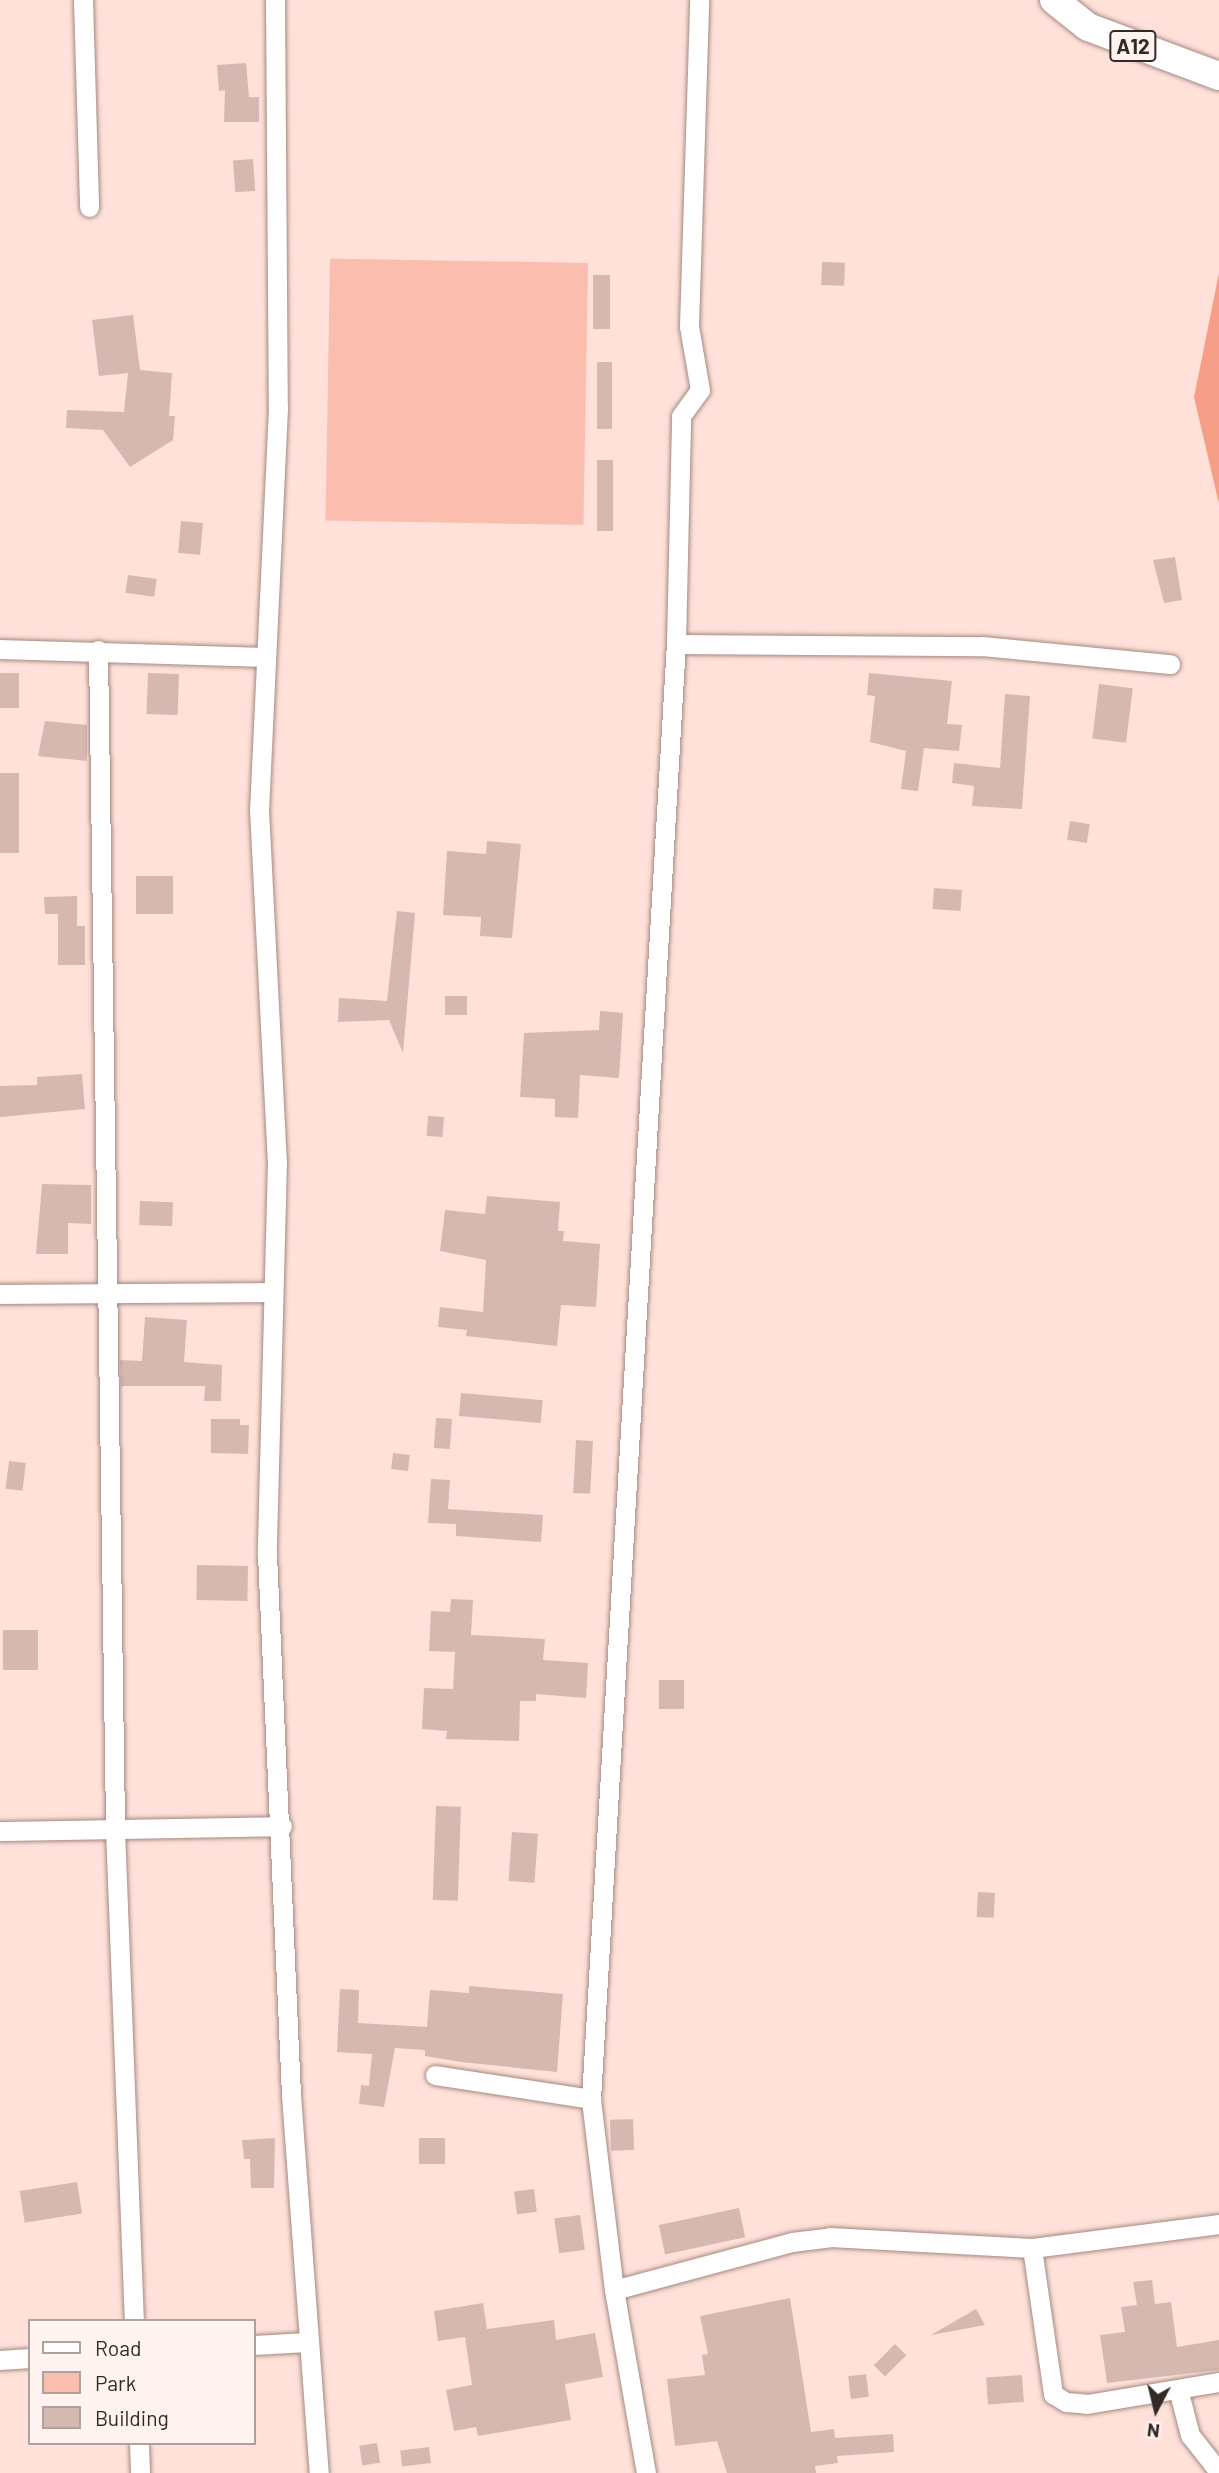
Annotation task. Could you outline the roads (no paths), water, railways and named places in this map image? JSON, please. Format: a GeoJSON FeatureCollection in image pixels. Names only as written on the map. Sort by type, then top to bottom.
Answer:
{"type":"FeatureCollection","features":[{"type":"Feature","properties":{"kind":"highway","name":"A12"},"geometry":{"type":"LineString","coordinates":[[1054,0],[1088,27],[1219,76]]}},
{"type":"Feature","properties":{"kind":"street"},"geometry":{"type":"LineString","coordinates":[[83,0],[89,207]]}},
{"type":"Feature","properties":{"kind":"street"},"geometry":{"type":"LineString","coordinates":[[275,0],[278,408],[259,809],[277,1161],[271,1292],[267,1554],[282,1826],[290,2095],[319,2473]]}},
{"type":"Feature","properties":{"kind":"street"},"geometry":{"type":"LineString","coordinates":[[646,2473],[614,2290],[591,2099],[676,644],[681,416],[700,390],[689,326],[699,0]]}},
{"type":"Feature","properties":{"kind":"street"},"geometry":{"type":"LineString","coordinates":[[676,644],[982,646],[1170,664]]}},
{"type":"Feature","properties":{"kind":"street"},"geometry":{"type":"LineString","coordinates":[[0,649],[265,657]]}},
{"type":"Feature","properties":{"kind":"street"},"geometry":{"type":"LineString","coordinates":[[98,650],[115,1829],[134,2319]]}},
{"type":"Feature","properties":{"kind":"street"},"geometry":{"type":"LineString","coordinates":[[0,1294],[109,1291],[271,1292]]}},
{"type":"Feature","properties":{"kind":"street"},"geometry":{"type":"LineString","coordinates":[[0,1831],[282,1826]]}},
{"type":"Feature","properties":{"kind":"street"},"geometry":{"type":"LineString","coordinates":[[435,2075],[591,2099]]}},
{"type":"Feature","properties":{"kind":"street"},"geometry":{"type":"LineString","coordinates":[[614,2290],[792,2242],[830,2237],[1032,2248],[1219,2224]]}},
{"type":"Feature","properties":{"kind":"street"},"geometry":{"type":"LineString","coordinates":[[1032,2248],[1053,2394],[1066,2402],[1087,2404],[1219,2382]]}},
{"type":"Feature","properties":{"kind":"street"},"geometry":{"type":"LineString","coordinates":[[256,2345],[307,2342]]}},
{"type":"Feature","properties":{"kind":"street"},"geometry":{"type":"LineString","coordinates":[[0,2361],[28,2358]]}},
{"type":"Feature","properties":{"kind":"street"},"geometry":{"type":"LineString","coordinates":[[1178,2389],[1190,2435],[1219,2472]]}},
{"type":"Feature","properties":{"kind":"street"},"geometry":{"type":"LineString","coordinates":[[139,2445],[140,2473]]}}]}
